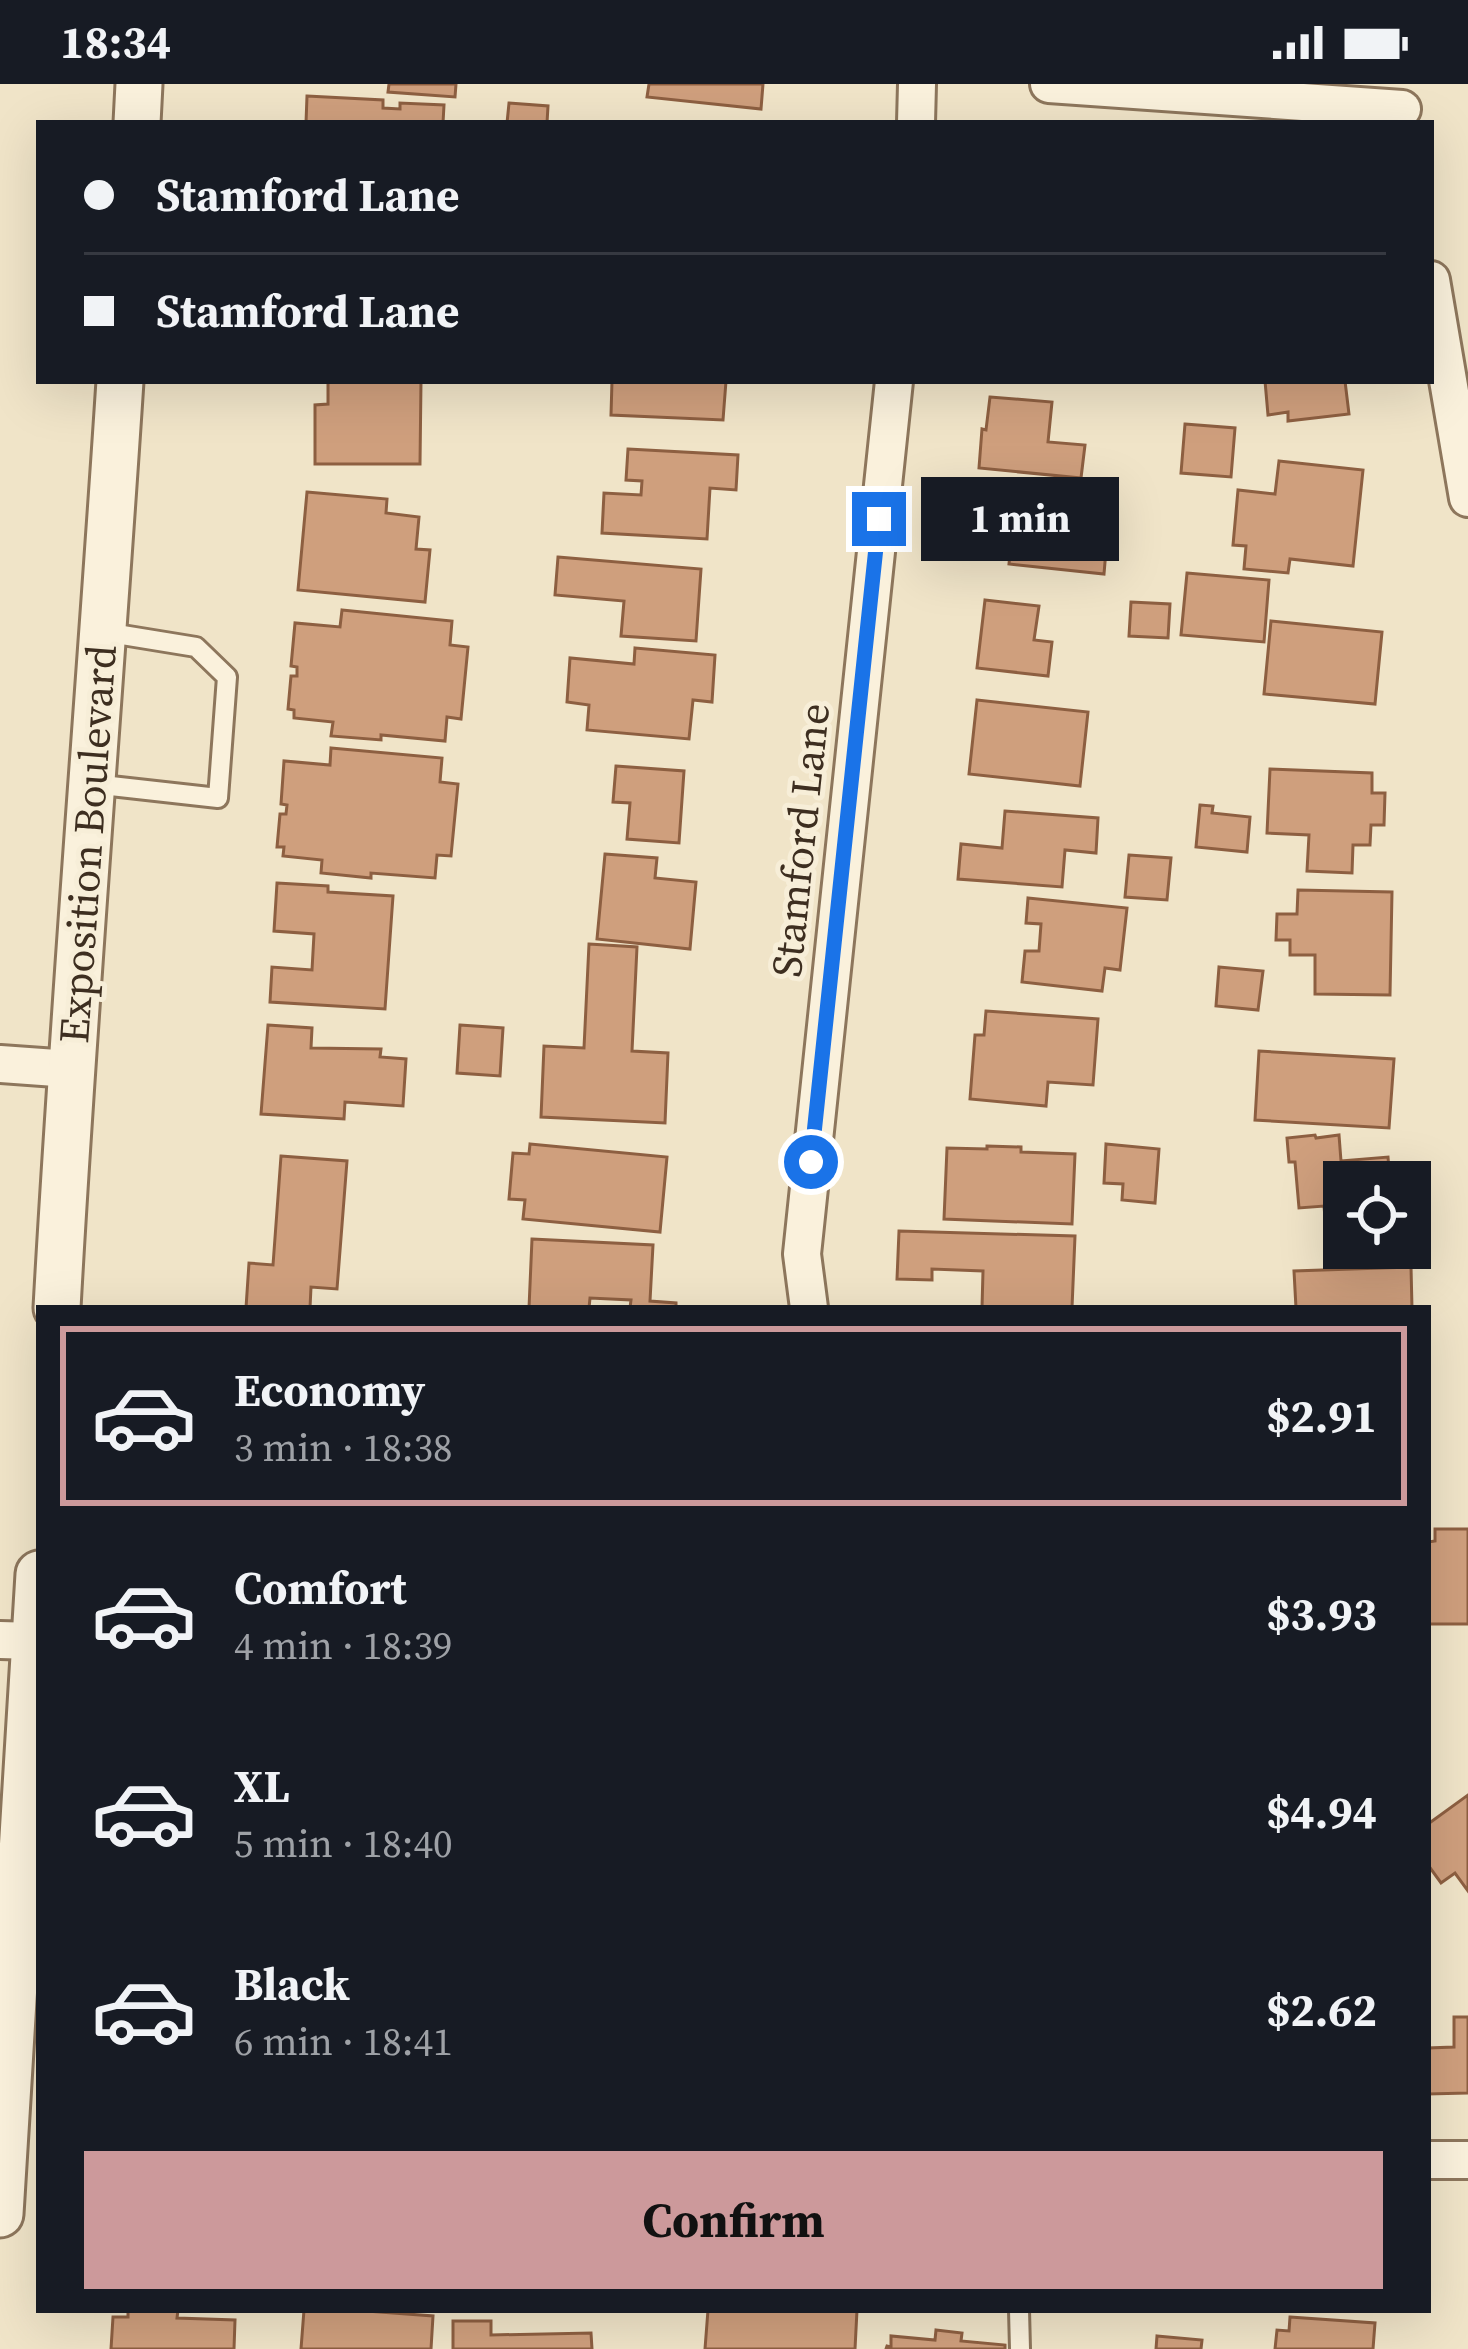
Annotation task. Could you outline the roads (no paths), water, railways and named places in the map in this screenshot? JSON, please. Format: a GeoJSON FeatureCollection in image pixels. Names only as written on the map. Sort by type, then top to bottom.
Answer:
{"type":"FeatureCollection","features":[{"type":"Feature","properties":{"kind":"street"},"geometry":{"type":"LineString","coordinates":[[137,120],[139,84]]}},
{"type":"Feature","properties":{"kind":"street"},"geometry":{"type":"LineString","coordinates":[[916,120],[917,84]]}},
{"type":"Feature","properties":{"kind":"street"},"geometry":{"type":"LineString","coordinates":[[1049,84],[1401,105]]}},
{"type":"Feature","properties":{"kind":"street"},"geometry":{"type":"LineString","coordinates":[[1434,298],[1468,498]]}},
{"type":"Feature","properties":{"kind":"street","name":"Exposition Boulevard"},"geometry":{"type":"LineString","coordinates":[[57,1305],[120,384]]}},
{"type":"Feature","properties":{"kind":"street","name":"Stamford Lane"},"geometry":{"type":"LineString","coordinates":[[809,1305],[802,1254],[894,384]]}},
{"type":"Feature","properties":{"kind":"street"},"geometry":{"type":"LineString","coordinates":[[0,1064],[70,1069]]}},
{"type":"Feature","properties":{"kind":"street"},"geometry":{"type":"LineString","coordinates":[[0,2214],[23,2135],[17,1640],[36,1583]]}},
{"type":"Feature","properties":{"kind":"street"},"geometry":{"type":"LineString","coordinates":[[1431,2160],[1468,2160]]}},
{"type":"Feature","properties":{"kind":"lane"},"geometry":{"type":"LineString","coordinates":[[93,784],[218,797],[227,677],[196,647],[104,632]]}},
{"type":"Feature","properties":{"kind":"lane"},"geometry":{"type":"LineString","coordinates":[[1019,2313],[1020,2349]]}}]}
